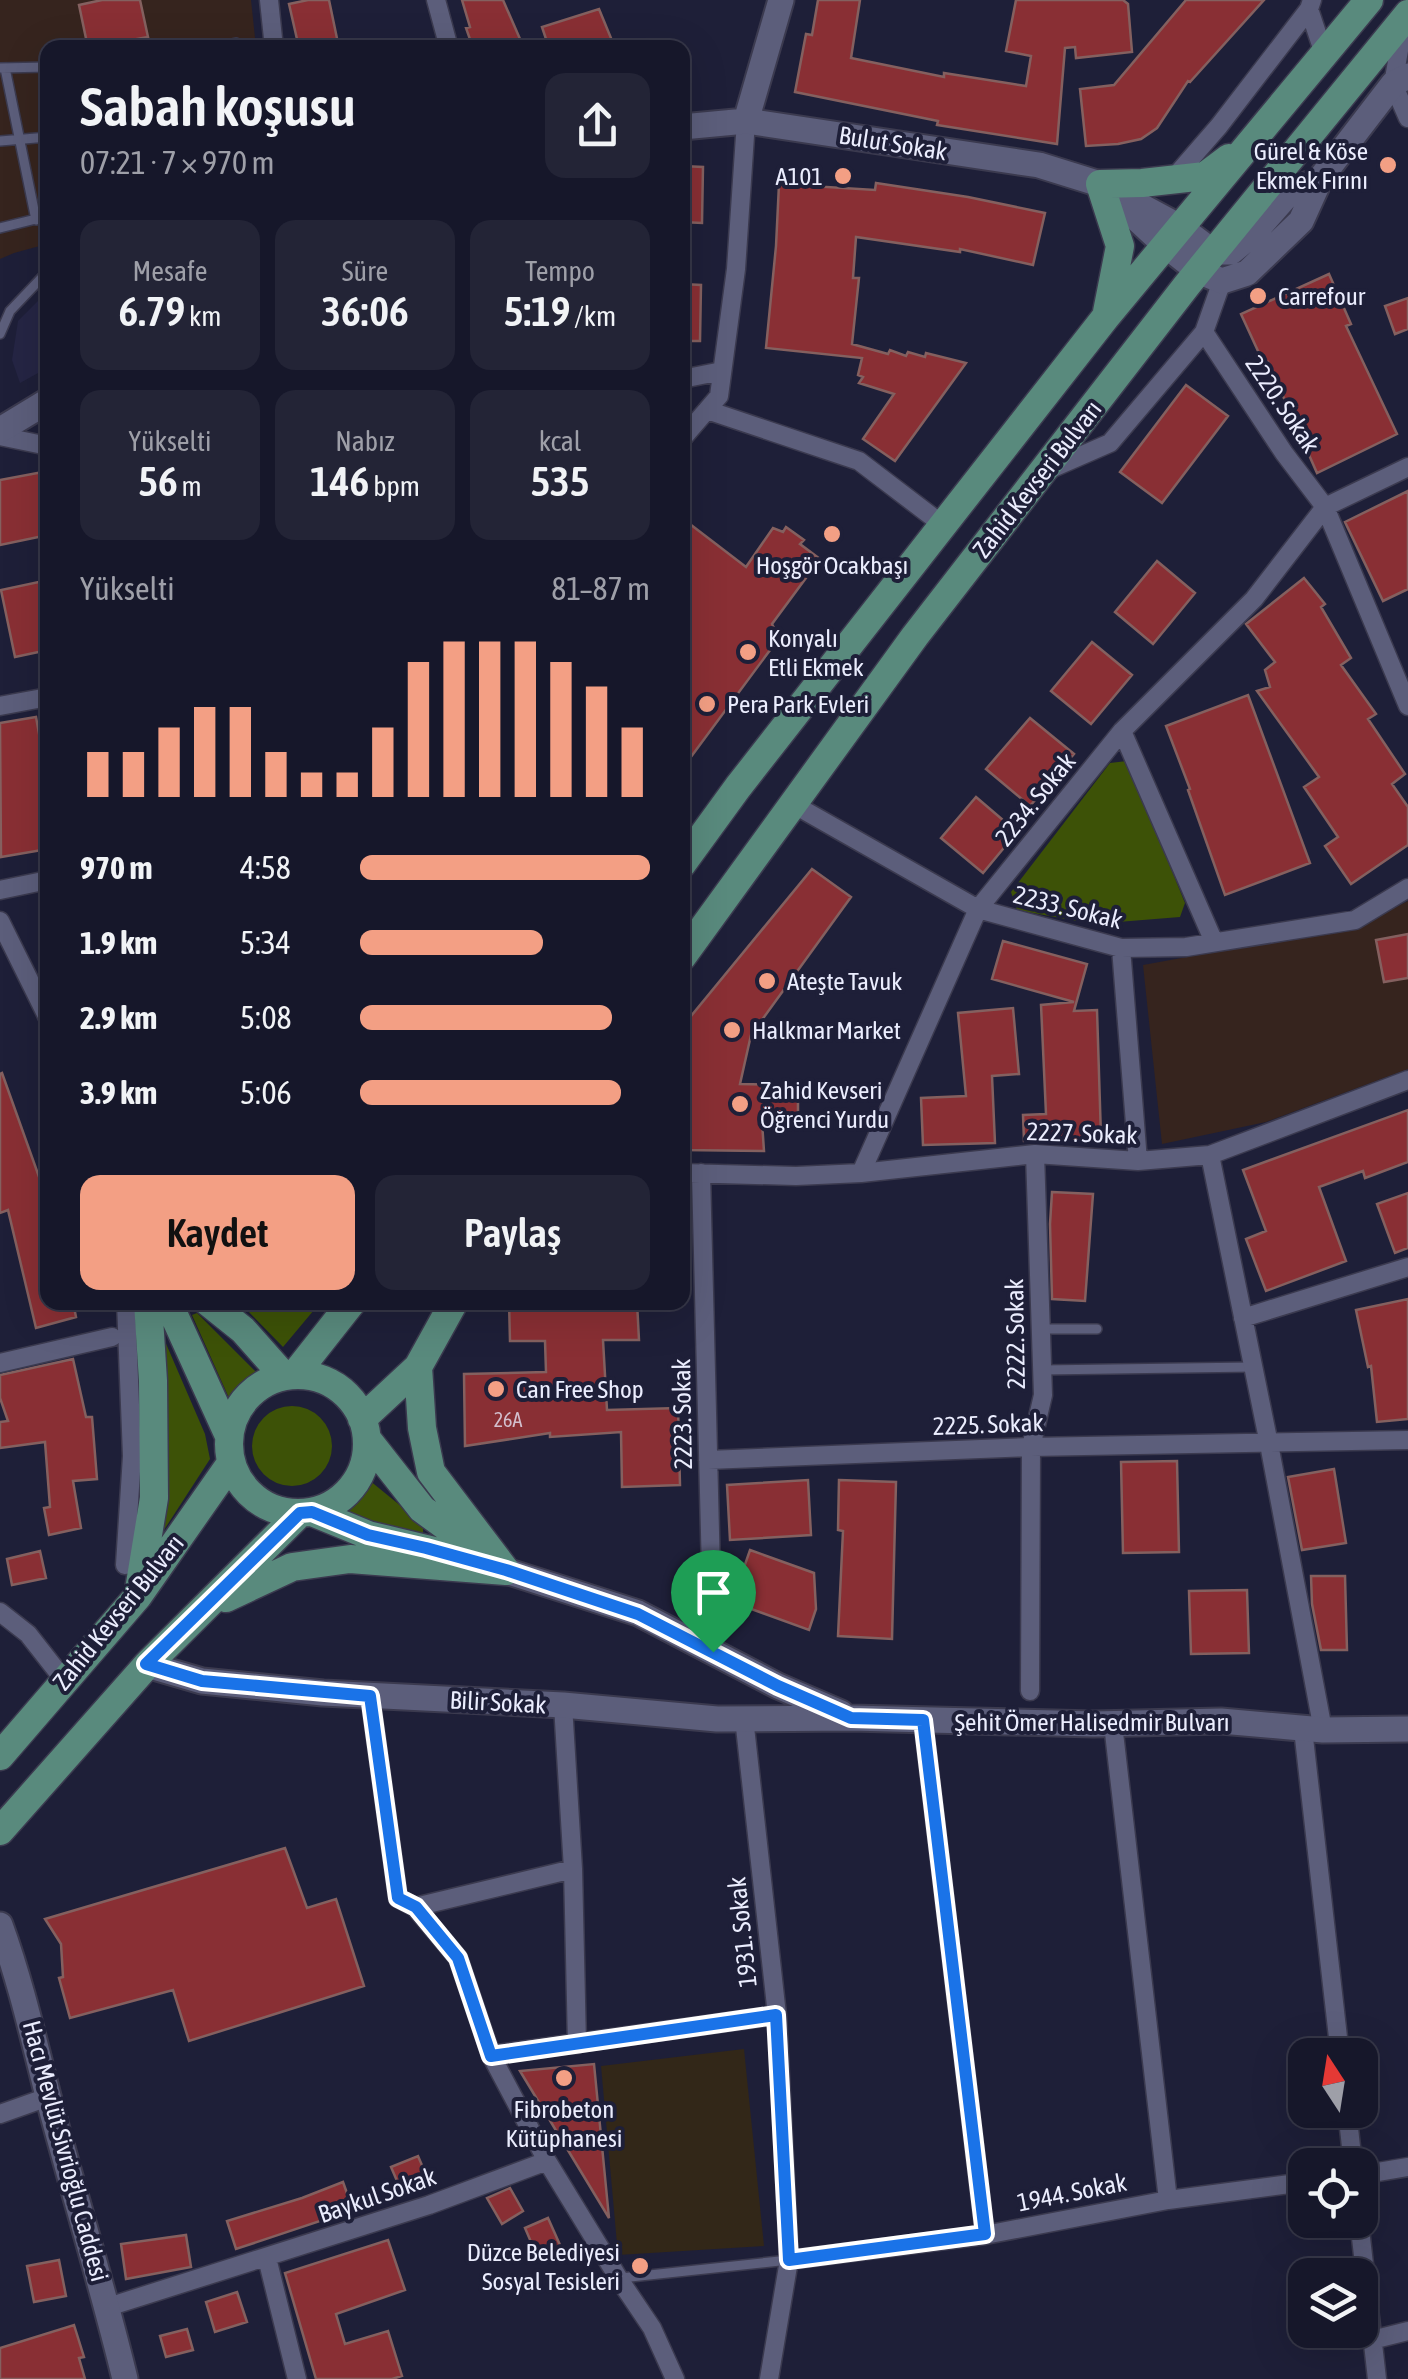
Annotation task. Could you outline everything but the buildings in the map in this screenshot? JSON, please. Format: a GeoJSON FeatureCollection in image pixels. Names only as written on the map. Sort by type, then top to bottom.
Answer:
{"type":"FeatureCollection","features":[{"type":"Feature","properties":{"kind":"main road","name":"Zahid Kevseri Bulvarı"},"geometry":{"type":"LineString","coordinates":[[690,853],[1105,318],[1369,0]]}},
{"type":"Feature","properties":{"kind":"main road","name":"Zahid Kevseri Bulvarı"},"geometry":{"type":"LineString","coordinates":[[690,946],[915,636],[1041,474],[1211,268],[1407,15]]}},
{"type":"Feature","properties":{"kind":"main road"},"geometry":{"type":"LineString","coordinates":[[1105,318],[1120,246],[1100,184],[1205,176],[1258,136]]}},
{"type":"Feature","properties":{"kind":"main road"},"geometry":{"type":"LineString","coordinates":[[138,1596],[154,1498],[149,1310]]}},
{"type":"Feature","properties":{"kind":"main road"},"geometry":{"type":"LineString","coordinates":[[171,1310],[244,1487],[260,1501],[279,1510],[306,1512],[368,1535],[506,1570]]}},
{"type":"Feature","properties":{"kind":"main road"},"geometry":{"type":"LineString","coordinates":[[218,1310],[290,1374]]}},
{"type":"Feature","properties":{"kind":"main road"},"geometry":{"type":"LineString","coordinates":[[290,1374],[345,1310]]}},
{"type":"Feature","properties":{"kind":"main road"},"geometry":{"type":"LineString","coordinates":[[306,1512],[330,1505],[358,1478],[366,1458],[364,1429],[418,1367],[450,1310]]}},
{"type":"Feature","properties":{"kind":"main road"},"geometry":{"type":"LineString","coordinates":[[418,1367],[422,1428],[431,1472],[506,1570]]}},
{"type":"Feature","properties":{"kind":"main road"},"geometry":{"type":"LineString","coordinates":[[230,1450],[240,1407],[270,1380],[290,1374],[335,1386],[351,1400],[364,1429],[422,1509],[506,1570]]}},
{"type":"Feature","properties":{"kind":"main road","name":"Zahid Kevseri Bulvarı"},"geometry":{"type":"LineString","coordinates":[[0,1756],[138,1596],[230,1450]]}},
{"type":"Feature","properties":{"kind":"main road","name":"Zahid Kevseri Bulvarı"},"geometry":{"type":"LineString","coordinates":[[0,1831],[146,1664],[306,1512]]}},
{"type":"Feature","properties":{"kind":"main road"},"geometry":{"type":"LineString","coordinates":[[198,1614],[292,1567],[312,1564],[350,1559],[506,1570]]}},
{"type":"Feature","properties":{"kind":"street"},"geometry":{"type":"LineString","coordinates":[[269,0],[273,40]]}},
{"type":"Feature","properties":{"kind":"street"},"geometry":{"type":"LineString","coordinates":[[436,0],[447,40]]}},
{"type":"Feature","properties":{"kind":"street"},"geometry":{"type":"LineString","coordinates":[[690,429],[719,396],[736,270],[746,121],[781,0]]}},
{"type":"Feature","properties":{"kind":"street"},"geometry":{"type":"LineString","coordinates":[[1310,5],[1324,54]]}},
{"type":"Feature","properties":{"kind":"street"},"geometry":{"type":"LineString","coordinates":[[1173,180],[1310,5]]}},
{"type":"Feature","properties":{"kind":"street"},"geometry":{"type":"LineString","coordinates":[[1407,15],[1400,80],[1408,118]]}},
{"type":"Feature","properties":{"kind":"street"},"geometry":{"type":"LineString","coordinates":[[1041,474],[1110,443],[1204,332],[1211,268],[1253,234],[1289,193],[1320,179],[1400,80]]}},
{"type":"Feature","properties":{"kind":"street","name":"Bulut Sokak"},"geometry":{"type":"LineString","coordinates":[[690,126],[746,121],[1039,166],[1100,184]]}},
{"type":"Feature","properties":{"kind":"street"},"geometry":{"type":"LineString","coordinates":[[1100,184],[1211,268]]}},
{"type":"Feature","properties":{"kind":"street","name":"2220. Sokak"},"geometry":{"type":"LineString","coordinates":[[1204,332],[1325,508],[1408,706]]}},
{"type":"Feature","properties":{"kind":"street"},"geometry":{"type":"LineString","coordinates":[[690,378],[722,372]]}},
{"type":"Feature","properties":{"kind":"street"},"geometry":{"type":"LineString","coordinates":[[0,433],[40,406]]}},
{"type":"Feature","properties":{"kind":"street"},"geometry":{"type":"LineString","coordinates":[[706,410],[859,461],[943,525]]}},
{"type":"Feature","properties":{"kind":"street"},"geometry":{"type":"LineString","coordinates":[[0,433],[40,444]]}},
{"type":"Feature","properties":{"kind":"street"},"geometry":{"type":"LineString","coordinates":[[1325,508],[1408,468]]}},
{"type":"Feature","properties":{"kind":"street","name":"2234. Sokak"},"geometry":{"type":"LineString","coordinates":[[860,1174],[978,910],[1122,731],[1254,598],[1325,508]]}},
{"type":"Feature","properties":{"kind":"street"},"geometry":{"type":"LineString","coordinates":[[0,706],[40,698]]}},
{"type":"Feature","properties":{"kind":"street"},"geometry":{"type":"LineString","coordinates":[[1122,731],[1214,942]]}},
{"type":"Feature","properties":{"kind":"street","name":"2233. Sokak"},"geometry":{"type":"LineString","coordinates":[[793,804],[978,910],[1121,948],[1186,947],[1354,920],[1408,888]]}},
{"type":"Feature","properties":{"kind":"street"},"geometry":{"type":"LineString","coordinates":[[0,890],[40,882]]}},
{"type":"Feature","properties":{"kind":"street"},"geometry":{"type":"LineString","coordinates":[[0,921],[40,1001]]}},
{"type":"Feature","properties":{"kind":"street"},"geometry":{"type":"LineString","coordinates":[[1121,948],[1138,1162]]}},
{"type":"Feature","properties":{"kind":"street","name":"2227. Sokak"},"geometry":{"type":"LineString","coordinates":[[692,1173],[860,1174],[1035,1154],[1138,1162],[1210,1154],[1408,1080]]}},
{"type":"Feature","properties":{"kind":"street","name":"2222. Sokak"},"geometry":{"type":"LineString","coordinates":[[1030,1691],[1031,1448],[1043,1395],[1035,1154]]}},
{"type":"Feature","properties":{"kind":"street"},"geometry":{"type":"LineString","coordinates":[[1210,1154],[1269,1444],[1313,1730],[1339,2038]]}},
{"type":"Feature","properties":{"kind":"street","name":"2223. Sokak"},"geometry":{"type":"LineString","coordinates":[[692,1173],[708,1460],[713,1652]]}},
{"type":"Feature","properties":{"kind":"street"},"geometry":{"type":"LineString","coordinates":[[1243,1318],[1408,1267]]}},
{"type":"Feature","properties":{"kind":"street"},"geometry":{"type":"LineString","coordinates":[[125,1565],[132,1456],[126,1310]]}},
{"type":"Feature","properties":{"kind":"street"},"geometry":{"type":"LineString","coordinates":[[0,1363],[112,1337]]}},
{"type":"Feature","properties":{"kind":"street","name":"2225. Sokak"},"geometry":{"type":"LineString","coordinates":[[708,1460],[1408,1440]]}},
{"type":"Feature","properties":{"kind":"street","name":"Şehit Ömer Halisedmir Bulvarı"},"geometry":{"type":"LineString","coordinates":[[506,1570],[638,1614],[778,1686],[851,1718],[1113,1724],[1221,1721],[1313,1730],[1408,1729]]}},
{"type":"Feature","properties":{"kind":"street"},"geometry":{"type":"LineString","coordinates":[[0,1612],[28,1634],[64,1680]]}},
{"type":"Feature","properties":{"kind":"street","name":"Bilir Sokak"},"geometry":{"type":"LineString","coordinates":[[146,1664],[202,1681],[370,1696],[563,1705],[718,1719],[851,1718]]}},
{"type":"Feature","properties":{"kind":"street"},"geometry":{"type":"LineString","coordinates":[[370,1696],[398,1898],[416,1907],[458,1958],[491,2056],[547,2161],[652,2328],[675,2379]]}},
{"type":"Feature","properties":{"kind":"street"},"geometry":{"type":"LineString","coordinates":[[563,1705],[574,1868],[576,2044]]}},
{"type":"Feature","properties":{"kind":"street","name":"1931. Sokak"},"geometry":{"type":"LineString","coordinates":[[744,1718],[776,2015],[789,2260],[769,2379]]}},
{"type":"Feature","properties":{"kind":"street"},"geometry":{"type":"LineString","coordinates":[[923,1720],[985,2234]]}},
{"type":"Feature","properties":{"kind":"street"},"geometry":{"type":"LineString","coordinates":[[1113,1724],[1168,2200]]}},
{"type":"Feature","properties":{"kind":"street"},"geometry":{"type":"LineString","coordinates":[[416,1907],[574,1868]]}},
{"type":"Feature","properties":{"kind":"street","name":"Hacı Mevlüt Sivrioğlu Caddesi"},"geometry":{"type":"LineString","coordinates":[[0,1925],[24,1995],[125,2379]]}},
{"type":"Feature","properties":{"kind":"street"},"geometry":{"type":"LineString","coordinates":[[491,2056],[776,2015]]}},
{"type":"Feature","properties":{"kind":"street"},"geometry":{"type":"LineString","coordinates":[[0,2114],[48,2097]]}},
{"type":"Feature","properties":{"kind":"street","name":"Baykul Sokak"},"geometry":{"type":"LineString","coordinates":[[108,2307],[429,2205],[547,2161]]}},
{"type":"Feature","properties":{"kind":"street"},"geometry":{"type":"LineString","coordinates":[[1378,2172],[1408,2167]]}},
{"type":"Feature","properties":{"kind":"street","name":"1944. Sokak"},"geometry":{"type":"LineString","coordinates":[[789,2260],[985,2234],[1168,2200],[1288,2184]]}},
{"type":"Feature","properties":{"kind":"street"},"geometry":{"type":"LineString","coordinates":[[268,2258],[297,2379]]}},
{"type":"Feature","properties":{"kind":"street"},"geometry":{"type":"LineString","coordinates":[[1378,2339],[1408,2332]]}},
{"type":"Feature","properties":{"kind":"street"},"geometry":{"type":"LineString","coordinates":[[1373,2348],[1378,2379]]}},
{"type":"Feature","properties":{"kind":"lane"},"geometry":{"type":"LineString","coordinates":[[36,220],[2,68],[40,67]]}},
{"type":"Feature","properties":{"kind":"lane"},"geometry":{"type":"LineString","coordinates":[[0,141],[40,138]]}},
{"type":"Feature","properties":{"kind":"lane"},"geometry":{"type":"LineString","coordinates":[[0,228],[40,219]]}},
{"type":"Feature","properties":{"kind":"lane"},"geometry":{"type":"LineString","coordinates":[[0,334],[10,312],[40,279]]}},
{"type":"Feature","properties":{"kind":"lane"},"geometry":{"type":"LineString","coordinates":[[1040,1329],[1097,1329]]}},
{"type":"Feature","properties":{"kind":"lane"},"geometry":{"type":"LineString","coordinates":[[1042,1370],[1254,1367]]}},
{"type":"Feature","properties":{"kind":"lane"},"geometry":{"type":"LineString","coordinates":[[618,2279],[789,2260]]}},
{"type":"Feature","properties":{"kind":"shaded area"},"geometry":{"type":"Polygon","coordinates":[[[0,0],[251,0],[255,40],[40,40],[40,246],[0,259],[0,0]]]}},
{"type":"Feature","properties":{"kind":"shaded area"},"geometry":{"type":"Polygon","coordinates":[[[40,299],[40,372],[20,383],[12,360],[18,321],[40,299]]]}},
{"type":"Feature","properties":{"kind":"shaded area"},"geometry":{"type":"Polygon","coordinates":[[[1408,901],[1408,1069],[1266,1122],[1162,1144],[1143,965],[1357,926],[1408,901]]]}},
{"type":"Feature","properties":{"kind":"shaded area"},"geometry":{"type":"Polygon","coordinates":[[[744,2049],[764,2246],[618,2255],[601,2066],[744,2049]]]}},
{"type":"Feature","properties":{"kind":"green space"},"geometry":{"type":"Polygon","coordinates":[[[1127,761],[1185,903],[1180,917],[1093,924],[1017,910],[1011,892],[1110,763],[1127,761]]]}},
{"type":"Feature","properties":{"kind":"green space"},"geometry":{"type":"Polygon","coordinates":[[[247,1310],[314,1310],[283,1347],[247,1310]]]}},
{"type":"Feature","properties":{"kind":"green space"},"geometry":{"type":"Polygon","coordinates":[[[197,1313],[257,1373],[229,1398],[192,1315],[197,1313]]]}},
{"type":"Feature","properties":{"kind":"green space"},"geometry":{"type":"Polygon","coordinates":[[[161,1332],[205,1434],[210,1459],[164,1530],[161,1332]]]}},
{"type":"Feature","properties":{"kind":"green space"},"geometry":{"type":"Polygon","coordinates":[[[292,1406],[307,1409],[320,1418],[329,1431],[329,1461],[320,1474],[307,1483],[292,1486],[277,1483],[264,1474],[255,1461],[252,1446],[255,1431],[264,1418],[277,1409],[292,1406]]]}},
{"type":"Feature","properties":{"kind":"green space"},"geometry":{"type":"Polygon","coordinates":[[[369,1480],[423,1524],[423,1534],[418,1537],[345,1511],[369,1480]]]}},
{"type":"Feature","properties":{"kind":"place","name":"Gürel & Köse Ekmek Fırını"},"geometry":{"type":"Point","coordinates":[1388,165]}},
{"type":"Feature","properties":{"kind":"place","name":"A101"},"geometry":{"type":"Point","coordinates":[843,176]}},
{"type":"Feature","properties":{"kind":"place","name":"Carrefour"},"geometry":{"type":"Point","coordinates":[1258,296]}},
{"type":"Feature","properties":{"kind":"place","name":"Hoşgör Ocakbaşı"},"geometry":{"type":"Point","coordinates":[832,534]}},
{"type":"Feature","properties":{"kind":"place","name":"Konyalı Etli Ekmek"},"geometry":{"type":"Point","coordinates":[748,652]}},
{"type":"Feature","properties":{"kind":"place","name":"Pera Park Evleri"},"geometry":{"type":"Point","coordinates":[707,704]}},
{"type":"Feature","properties":{"kind":"place","name":"Ateşte Tavuk"},"geometry":{"type":"Point","coordinates":[767,981]}},
{"type":"Feature","properties":{"kind":"place","name":"Halkmar Market"},"geometry":{"type":"Point","coordinates":[732,1030]}},
{"type":"Feature","properties":{"kind":"place","name":"Zahid Kevseri Öğrenci Yurdu"},"geometry":{"type":"Point","coordinates":[740,1104]}},
{"type":"Feature","properties":{"kind":"place","name":"Can Free Shop"},"geometry":{"type":"Point","coordinates":[496,1389]}},
{"type":"Feature","properties":{"kind":"place","name":"Fibrobeton Kütüphanesi"},"geometry":{"type":"Point","coordinates":[564,2078]}},
{"type":"Feature","properties":{"kind":"place","name":"Düzce Belediyesi Sosyal Tesisleri"},"geometry":{"type":"Point","coordinates":[640,2266]}},
{"type":"Feature","properties":{"kind":"route"},"geometry":{"type":"LineString","coordinates":[[312,1512],[368,1535],[553,1584],[638,1614],[713,1652],[851,1718],[923,1720],[985,2234],[789,2260],[776,2015],[491,2056],[458,1958],[416,1907],[398,1898],[370,1696],[202,1681],[146,1664],[300,1513],[312,1512]]}}]}
